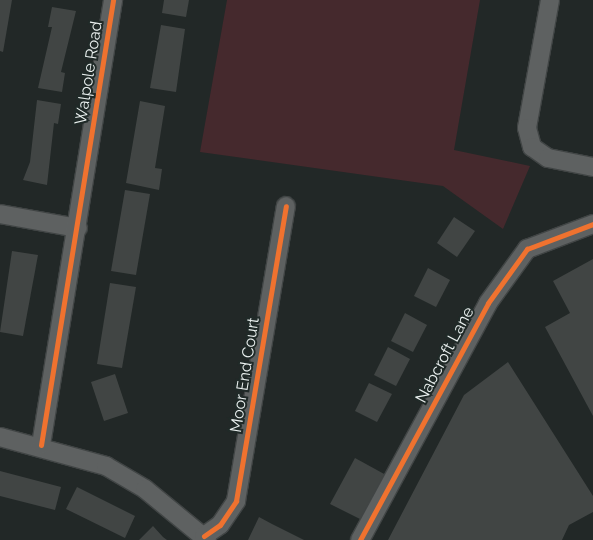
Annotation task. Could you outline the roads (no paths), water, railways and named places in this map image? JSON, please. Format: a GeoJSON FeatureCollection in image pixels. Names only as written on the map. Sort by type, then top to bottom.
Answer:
{"type":"FeatureCollection","features":[{"type":"Feature","properties":{"kind":"street","name":"Walpole Road"},"geometry":{"type":"LineString","coordinates":[[41,445],[78,228],[113,0]]}},
{"type":"Feature","properties":{"kind":"street"},"geometry":{"type":"LineString","coordinates":[[550,0],[527,128],[532,147],[548,158],[593,167]]}},
{"type":"Feature","properties":{"kind":"street","name":"Moor End Court"},"geometry":{"type":"LineString","coordinates":[[206,538],[220,525],[236,501],[286,206]]}},
{"type":"Feature","properties":{"kind":"street"},"geometry":{"type":"LineString","coordinates":[[0,214],[78,228]]}},
{"type":"Feature","properties":{"kind":"street","name":"Nabcroft Lane"},"geometry":{"type":"LineString","coordinates":[[360,540],[488,302],[527,249],[593,224]]}},
{"type":"Feature","properties":{"kind":"street"},"geometry":{"type":"LineString","coordinates":[[0,437],[41,445],[106,466],[145,489],[206,538]]}}]}
